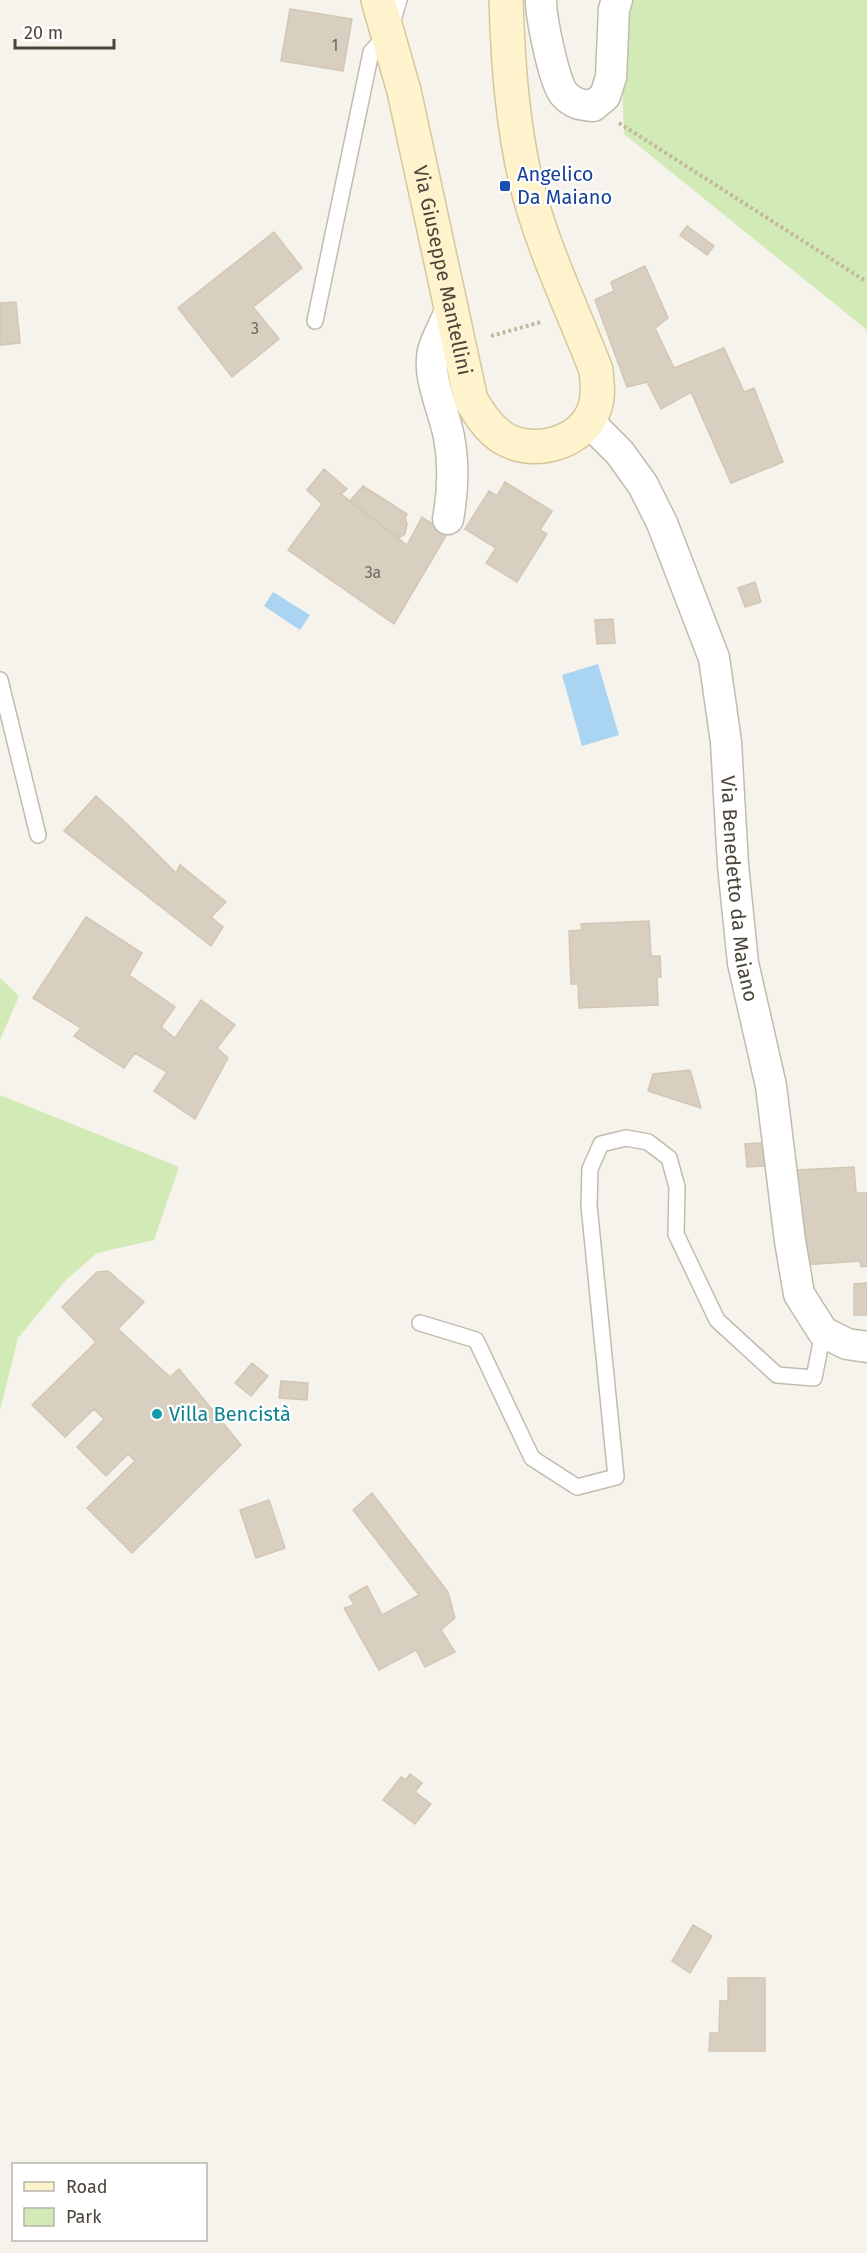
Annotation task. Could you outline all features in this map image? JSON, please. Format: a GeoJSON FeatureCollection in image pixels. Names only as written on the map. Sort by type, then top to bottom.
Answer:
{"type":"FeatureCollection","features":[{"type":"Feature","properties":{"kind":"main road","name":"Via Giuseppe Mantellini"},"geometry":{"type":"LineString","coordinates":[[378,0],[404,91],[471,400],[486,424],[505,439],[527,446],[547,446],[569,440],[588,421]]}},
{"type":"Feature","properties":{"kind":"main road"},"geometry":{"type":"LineString","coordinates":[[506,0],[509,75],[526,181],[538,224],[596,370],[598,392],[595,408],[588,421]]}},
{"type":"Feature","properties":{"kind":"street"},"geometry":{"type":"LineString","coordinates":[[541,0],[548,47],[563,93],[576,105],[593,106],[605,96],[611,77],[614,9],[617,0]]}},
{"type":"Feature","properties":{"kind":"street"},"geometry":{"type":"LineString","coordinates":[[448,519],[452,470],[449,437],[432,370],[433,351],[451,308]]}},
{"type":"Feature","properties":{"kind":"street","name":"Via Benedetto da Maiano"},"geometry":{"type":"LineString","coordinates":[[588,421],[620,453],[643,485],[662,523],[714,658],[726,742],[733,865],[744,963],[771,1086],[799,1294],[824,1332]]}},
{"type":"Feature","properties":{"kind":"street"},"geometry":{"type":"LineString","coordinates":[[824,1332],[847,1344],[867,1347]]}},
{"type":"Feature","properties":{"kind":"lane"},"geometry":{"type":"LineString","coordinates":[[315,321],[371,52],[389,33],[399,0]]}},
{"type":"Feature","properties":{"kind":"lane"},"geometry":{"type":"LineString","coordinates":[[0,680],[39,835]]}},
{"type":"Feature","properties":{"kind":"lane"},"geometry":{"type":"LineString","coordinates":[[420,1323],[476,1340],[532,1458],[577,1487],[616,1477],[589,1205],[590,1169],[601,1144],[626,1138],[648,1142],[669,1158],[677,1187],[676,1234],[717,1320],[777,1375],[814,1378],[824,1332]]}},
{"type":"Feature","properties":{"kind":"path"},"geometry":{"type":"LineString","coordinates":[[593,106],[867,282]]}},
{"type":"Feature","properties":{"kind":"path"},"geometry":{"type":"LineString","coordinates":[[459,345],[573,312]]}},
{"type":"Feature","properties":{"kind":"green space"},"geometry":{"type":"Polygon","coordinates":[[[619,0],[867,0],[867,330],[624,134],[619,0]]]}},
{"type":"Feature","properties":{"kind":"green space"},"geometry":{"type":"Polygon","coordinates":[[[0,978],[19,996],[0,1040],[0,978]]]}},
{"type":"Feature","properties":{"kind":"green space"},"geometry":{"type":"Polygon","coordinates":[[[0,1095],[179,1167],[154,1240],[97,1253],[66,1280],[18,1338],[0,1410],[0,1095]]]}},
{"type":"Feature","properties":{"kind":"water"},"geometry":{"type":"Polygon","coordinates":[[[273,592],[310,615],[300,630],[264,606],[273,592]]]}},
{"type":"Feature","properties":{"kind":"water"},"geometry":{"type":"Polygon","coordinates":[[[598,664],[619,735],[582,746],[562,675],[598,664]]]}},
{"type":"Feature","properties":{"kind":"building"},"geometry":{"type":"Polygon","coordinates":[[[290,9],[352,19],[343,71],[281,61],[290,9]]]}},
{"type":"Feature","properties":{"kind":"building"},"geometry":{"type":"Polygon","coordinates":[[[687,226],[714,246],[707,255],[680,235],[687,226]]]}},
{"type":"Feature","properties":{"kind":"building"},"geometry":{"type":"Polygon","coordinates":[[[274,232],[302,268],[253,307],[279,339],[232,377],[178,308],[274,232]]]}},
{"type":"Feature","properties":{"kind":"building"},"geometry":{"type":"Polygon","coordinates":[[[645,266],[668,318],[655,328],[674,368],[724,348],[744,392],[754,388],[783,462],[731,483],[691,392],[661,409],[647,382],[627,387],[595,300],[614,291],[611,282],[645,266]]]}},
{"type":"Feature","properties":{"kind":"building"},"geometry":{"type":"Polygon","coordinates":[[[16,302],[20,343],[0,345],[0,303],[16,302]]]}},
{"type":"Feature","properties":{"kind":"building"},"geometry":{"type":"Polygon","coordinates":[[[324,469],[347,489],[341,494],[407,545],[422,517],[447,534],[394,624],[288,550],[322,504],[307,490],[324,469]]]}},
{"type":"Feature","properties":{"kind":"building"},"geometry":{"type":"Polygon","coordinates":[[[505,482],[552,511],[540,530],[547,534],[517,582],[486,563],[496,548],[465,529],[489,491],[497,496],[505,482]]]}},
{"type":"Feature","properties":{"kind":"building"},"geometry":{"type":"Polygon","coordinates":[[[363,486],[407,514],[405,534],[400,537],[395,536],[350,501],[363,486]]]}},
{"type":"Feature","properties":{"kind":"building"},"geometry":{"type":"Polygon","coordinates":[[[755,582],[761,602],[745,607],[738,588],[755,582]]]}},
{"type":"Feature","properties":{"kind":"building"},"geometry":{"type":"Polygon","coordinates":[[[613,619],[615,643],[597,644],[595,620],[613,619]]]}},
{"type":"Feature","properties":{"kind":"building"},"geometry":{"type":"Polygon","coordinates":[[[96,796],[176,873],[180,865],[226,902],[211,917],[223,927],[211,946],[64,831],[96,796]]]}},
{"type":"Feature","properties":{"kind":"building"},"geometry":{"type":"Polygon","coordinates":[[[86,917],[142,953],[129,975],[175,1007],[161,1027],[175,1038],[201,1000],[235,1025],[217,1048],[228,1058],[195,1119],[154,1091],[167,1072],[135,1053],[124,1068],[74,1036],[81,1028],[33,998],[86,917]]]}},
{"type":"Feature","properties":{"kind":"building"},"geometry":{"type":"Polygon","coordinates":[[[649,921],[651,956],[660,956],[661,977],[657,977],[658,1005],[579,1008],[578,984],[571,984],[569,931],[582,930],[581,924],[649,921]]]}},
{"type":"Feature","properties":{"kind":"building"},"geometry":{"type":"Polygon","coordinates":[[[690,1070],[701,1108],[648,1091],[653,1074],[690,1070]]]}},
{"type":"Feature","properties":{"kind":"building"},"geometry":{"type":"Polygon","coordinates":[[[763,1143],[766,1166],[747,1167],[745,1144],[763,1143]]]}},
{"type":"Feature","properties":{"kind":"building"},"geometry":{"type":"Polygon","coordinates":[[[854,1167],[856,1193],[867,1193],[867,1266],[861,1267],[860,1261],[804,1265],[797,1170],[854,1167]]]}},
{"type":"Feature","properties":{"kind":"building","name":"Villa Bencistà"},"geometry":{"type":"Polygon","coordinates":[[[108,1271],[144,1302],[118,1329],[170,1377],[179,1369],[241,1445],[132,1553],[87,1508],[135,1461],[128,1454],[106,1476],[77,1447],[104,1419],[94,1409],[65,1437],[32,1405],[96,1342],[62,1307],[97,1272],[108,1271]]]}},
{"type":"Feature","properties":{"kind":"building"},"geometry":{"type":"Polygon","coordinates":[[[867,1283],[867,1315],[854,1315],[854,1284],[867,1283]]]}},
{"type":"Feature","properties":{"kind":"building"},"geometry":{"type":"Polygon","coordinates":[[[252,1363],[268,1376],[251,1396],[235,1383],[252,1363]]]}},
{"type":"Feature","properties":{"kind":"building"},"geometry":{"type":"Polygon","coordinates":[[[281,1381],[308,1383],[307,1400],[279,1398],[281,1381]]]}},
{"type":"Feature","properties":{"kind":"building"},"geometry":{"type":"Polygon","coordinates":[[[372,1493],[448,1592],[455,1618],[441,1630],[455,1652],[425,1667],[416,1650],[379,1670],[344,1608],[354,1605],[349,1596],[367,1586],[382,1615],[419,1595],[353,1510],[372,1493]]]}},
{"type":"Feature","properties":{"kind":"building"},"geometry":{"type":"Polygon","coordinates":[[[269,1500],[285,1548],[256,1558],[240,1510],[269,1500]]]}},
{"type":"Feature","properties":{"kind":"building"},"geometry":{"type":"Polygon","coordinates":[[[410,1774],[422,1783],[415,1792],[431,1804],[415,1824],[383,1800],[401,1777],[406,1780],[410,1774]]]}},
{"type":"Feature","properties":{"kind":"building"},"geometry":{"type":"Polygon","coordinates":[[[693,1925],[712,1936],[690,1973],[672,1961],[693,1925]]]}},
{"type":"Feature","properties":{"kind":"building"},"geometry":{"type":"Polygon","coordinates":[[[728,1978],[765,1978],[765,2051],[709,2051],[710,2033],[719,2033],[720,2001],[728,2001],[728,1978]]]}},
{"type":"Feature","properties":{"kind":"place","name":"Angelico Da Maiano"},"geometry":{"type":"Point","coordinates":[505,186]}},
{"type":"Feature","properties":{"kind":"place","name":"Villa Bencistà"},"geometry":{"type":"Point","coordinates":[157,1414]}}]}
